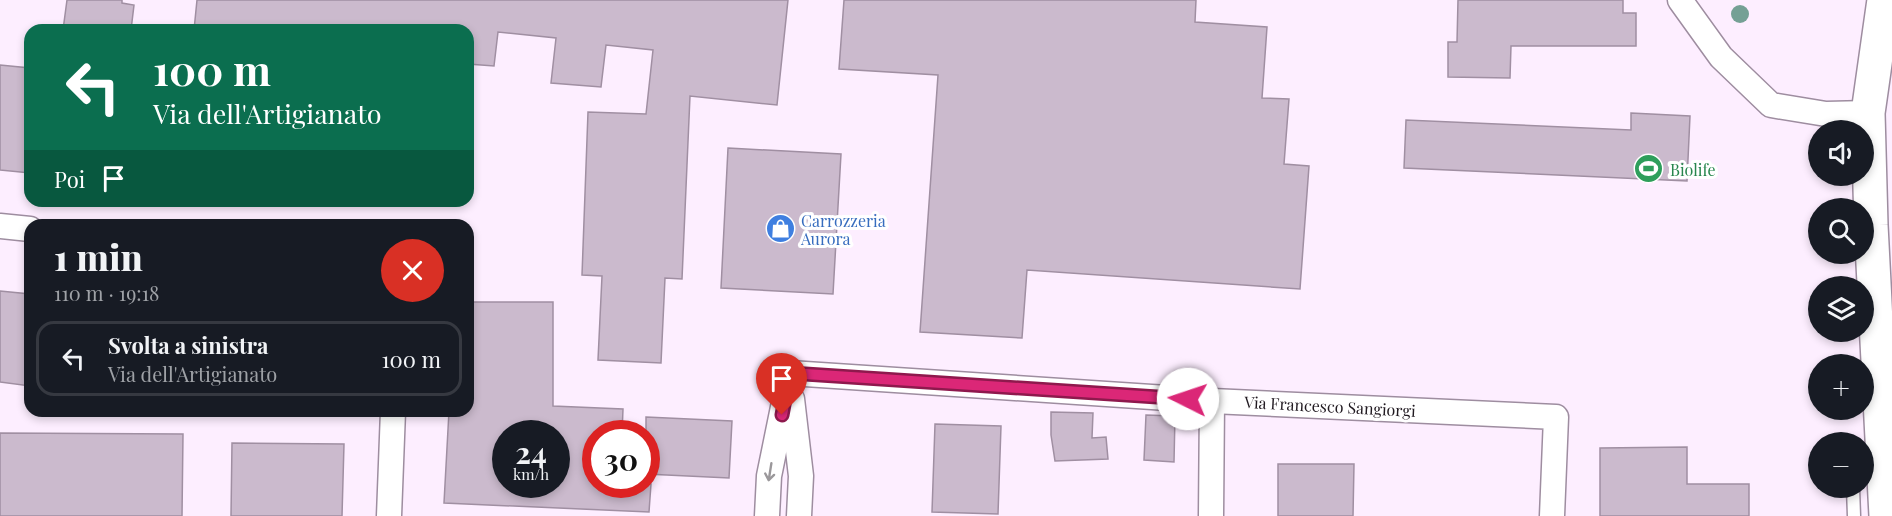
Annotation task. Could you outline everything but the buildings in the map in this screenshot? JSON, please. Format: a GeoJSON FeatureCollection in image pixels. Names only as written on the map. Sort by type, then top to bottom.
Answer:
{"type":"FeatureCollection","features":[{"type":"Feature","properties":{"kind":"street"},"geometry":{"type":"LineString","coordinates":[[1680,0],[1721,57],[1771,105],[1826,114],[1868,113]]}},
{"type":"Feature","properties":{"kind":"street"},"geometry":{"type":"LineString","coordinates":[[1884,0],[1868,113],[1877,436],[1886,516]]}},
{"type":"Feature","properties":{"kind":"street"},"geometry":{"type":"LineString","coordinates":[[0,225],[24,228]]}},
{"type":"Feature","properties":{"kind":"street"},"geometry":{"type":"LineString","coordinates":[[767,516],[769,477],[790,373]]}},
{"type":"Feature","properties":{"kind":"street"},"geometry":{"type":"LineString","coordinates":[[790,373],[801,476],[799,516]]}},
{"type":"Feature","properties":{"kind":"street","name":"Via Francesco Sangiorgi"},"geometry":{"type":"LineString","coordinates":[[790,373],[1212,401],[1556,417],[1552,516]]}},
{"type":"Feature","properties":{"kind":"street"},"geometry":{"type":"LineString","coordinates":[[1211,516],[1212,401]]}},
{"type":"Feature","properties":{"kind":"street"},"geometry":{"type":"LineString","coordinates":[[389,516],[393,417]]}},
{"type":"Feature","properties":{"kind":"lane"},"geometry":{"type":"LineString","coordinates":[[1853,498],[1854,516]]}},
{"type":"Feature","properties":{"kind":"place","name":"Biolife"},"geometry":{"type":"Point","coordinates":[1649,169]}},
{"type":"Feature","properties":{"kind":"place","name":"Carrozzeria Aurora"},"geometry":{"type":"Point","coordinates":[780,229]}},
{"type":"Feature","properties":{"kind":"route"},"geometry":{"type":"LineString","coordinates":[[782,415],[790,373],[1188,399]]}}]}
